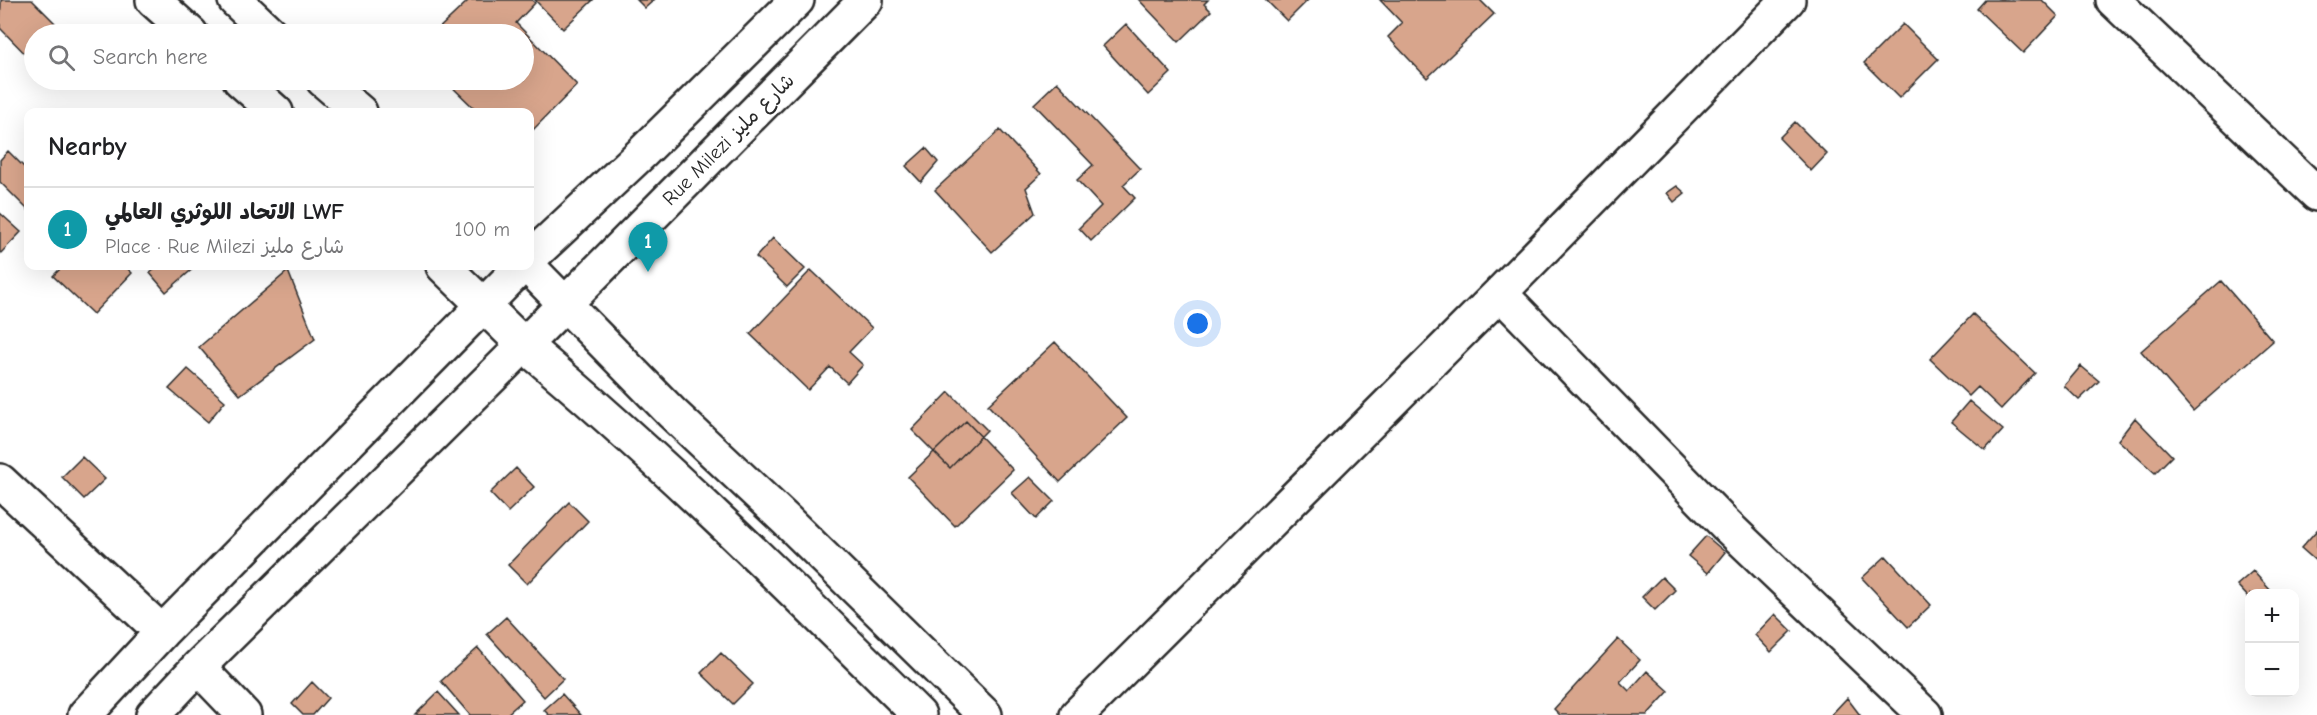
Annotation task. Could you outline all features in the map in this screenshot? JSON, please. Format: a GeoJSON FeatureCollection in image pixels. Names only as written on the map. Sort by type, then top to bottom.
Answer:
{"type":"FeatureCollection","features":[{"type":"Feature","properties":{"kind":"street"},"geometry":{"type":"LineString","coordinates":[[153,0],[180,24]]}},
{"type":"Feature","properties":{"kind":"street"},"geometry":{"type":"LineString","coordinates":[[235,0],[260,24]]}},
{"type":"Feature","properties":{"kind":"street"},"geometry":{"type":"LineString","coordinates":[[534,254],[642,153],[797,0]]}},
{"type":"Feature","properties":{"kind":"street","name":"Rue Milezi شارع مليز"},"geometry":{"type":"LineString","coordinates":[[153,715],[198,667],[566,304],[866,0]]}},
{"type":"Feature","properties":{"kind":"street"},"geometry":{"type":"LineString","coordinates":[[1077,715],[1500,293],[1788,0]]}},
{"type":"Feature","properties":{"kind":"street"},"geometry":{"type":"LineString","coordinates":[[2113,0],[2317,195]]}},
{"type":"Feature","properties":{"kind":"street"},"geometry":{"type":"LineString","coordinates":[[251,90],[272,108]]}},
{"type":"Feature","properties":{"kind":"street"},"geometry":{"type":"LineString","coordinates":[[335,90],[355,108]]}},
{"type":"Feature","properties":{"kind":"street"},"geometry":{"type":"LineString","coordinates":[[447,270],[524,345],[644,450],[742,542],[919,715]]}},
{"type":"Feature","properties":{"kind":"street"},"geometry":{"type":"LineString","coordinates":[[85,715],[162,632],[518,270]]}},
{"type":"Feature","properties":{"kind":"street"},"geometry":{"type":"LineString","coordinates":[[532,270],[672,412],[787,520],[985,715]]}},
{"type":"Feature","properties":{"kind":"street"},"geometry":{"type":"LineString","coordinates":[[1500,293],[1725,524],[1925,715]]}},
{"type":"Feature","properties":{"kind":"street"},"geometry":{"type":"LineString","coordinates":[[0,481],[162,632]]}},
{"type":"Feature","properties":{"kind":"street"},"geometry":{"type":"LineString","coordinates":[[198,667],[244,715]]}},
{"type":"Feature","properties":{"kind":"building"},"geometry":{"type":"Polygon","coordinates":[[[1,0],[32,0],[56,24],[24,24],[24,53],[0,28],[1,0]]]}},
{"type":"Feature","properties":{"kind":"building"},"geometry":{"type":"Polygon","coordinates":[[[469,0],[532,0],[535,3],[517,24],[444,24],[469,0]]]}},
{"type":"Feature","properties":{"kind":"building"},"geometry":{"type":"Polygon","coordinates":[[[535,0],[593,0],[563,29],[535,0]]]}},
{"type":"Feature","properties":{"kind":"building"},"geometry":{"type":"Polygon","coordinates":[[[637,0],[654,0],[645,8],[637,0]]]}},
{"type":"Feature","properties":{"kind":"building"},"geometry":{"type":"Polygon","coordinates":[[[1139,0],[1208,0],[1204,4],[1211,11],[1179,42],[1139,0]]]}},
{"type":"Feature","properties":{"kind":"building"},"geometry":{"type":"Polygon","coordinates":[[[1266,0],[1308,0],[1287,21],[1266,0]]]}},
{"type":"Feature","properties":{"kind":"building"},"geometry":{"type":"Polygon","coordinates":[[[1380,0],[1480,0],[1494,14],[1427,78],[1388,37],[1402,23],[1380,0]]]}},
{"type":"Feature","properties":{"kind":"building"},"geometry":{"type":"Polygon","coordinates":[[[1985,0],[2042,0],[2058,16],[2023,53],[1977,9],[1985,0]]]}},
{"type":"Feature","properties":{"kind":"building"},"geometry":{"type":"Polygon","coordinates":[[[1126,24],[1171,73],[1148,95],[1103,46],[1126,24]]]}},
{"type":"Feature","properties":{"kind":"building"},"geometry":{"type":"Polygon","coordinates":[[[1903,24],[1938,59],[1899,98],[1864,63],[1903,24]]]}},
{"type":"Feature","properties":{"kind":"building"},"geometry":{"type":"Polygon","coordinates":[[[534,41],[577,85],[534,129],[534,108],[474,108],[455,90],[534,90],[534,41]]]}},
{"type":"Feature","properties":{"kind":"building"},"geometry":{"type":"Polygon","coordinates":[[[1057,82],[1140,169],[1123,185],[1135,198],[1091,241],[1079,228],[1101,206],[1077,180],[1093,165],[1034,104],[1057,82]]]}},
{"type":"Feature","properties":{"kind":"building"},"geometry":{"type":"Polygon","coordinates":[[[1795,122],[1827,154],[1811,171],[1779,138],[1795,122]]]}},
{"type":"Feature","properties":{"kind":"building"},"geometry":{"type":"Polygon","coordinates":[[[1000,130],[1041,174],[1026,188],[1035,213],[992,252],[935,190],[1000,130]]]}},
{"type":"Feature","properties":{"kind":"building"},"geometry":{"type":"Polygon","coordinates":[[[926,148],[938,162],[921,182],[906,166],[926,148]]]}},
{"type":"Feature","properties":{"kind":"building"},"geometry":{"type":"Polygon","coordinates":[[[8,151],[24,167],[24,206],[0,182],[0,160],[8,151]]]}},
{"type":"Feature","properties":{"kind":"building"},"geometry":{"type":"Polygon","coordinates":[[[1677,186],[1685,193],[1674,202],[1667,193],[1677,186]]]}},
{"type":"Feature","properties":{"kind":"building"},"geometry":{"type":"Polygon","coordinates":[[[0,213],[21,232],[0,254],[0,213]]]}},
{"type":"Feature","properties":{"kind":"building"},"geometry":{"type":"Polygon","coordinates":[[[773,238],[805,269],[787,287],[756,257],[773,238]]]}},
{"type":"Feature","properties":{"kind":"building"},"geometry":{"type":"Polygon","coordinates":[[[59,270],[129,270],[132,273],[93,314],[53,276],[59,270]]]}},
{"type":"Feature","properties":{"kind":"building"},"geometry":{"type":"Polygon","coordinates":[[[154,270],[191,270],[166,292],[150,273],[154,270]]]}},
{"type":"Feature","properties":{"kind":"building"},"geometry":{"type":"Polygon","coordinates":[[[811,270],[872,328],[849,352],[863,365],[847,383],[830,367],[808,390],[750,334],[811,270]]]}},
{"type":"Feature","properties":{"kind":"building"},"geometry":{"type":"Polygon","coordinates":[[[288,271],[315,339],[240,395],[199,347],[288,271]]]}},
{"type":"Feature","properties":{"kind":"building"},"geometry":{"type":"Polygon","coordinates":[[[2221,281],[2273,341],[2193,411],[2141,351],[2221,281]]]}},
{"type":"Feature","properties":{"kind":"building"},"geometry":{"type":"Polygon","coordinates":[[[1973,314],[2035,373],[2001,409],[1978,387],[1969,396],[1930,359],[1973,314]]]}},
{"type":"Feature","properties":{"kind":"building"},"geometry":{"type":"Polygon","coordinates":[[[1055,342],[1127,418],[1060,482],[988,405],[1055,342]]]}},
{"type":"Feature","properties":{"kind":"building"},"geometry":{"type":"Polygon","coordinates":[[[2081,366],[2099,381],[2079,400],[2064,386],[2081,366]]]}},
{"type":"Feature","properties":{"kind":"building"},"geometry":{"type":"Polygon","coordinates":[[[188,369],[225,401],[208,422],[169,389],[188,369]]]}},
{"type":"Feature","properties":{"kind":"building"},"geometry":{"type":"Polygon","coordinates":[[[949,392],[987,430],[950,468],[912,430],[949,392]]]}},
{"type":"Feature","properties":{"kind":"building"},"geometry":{"type":"Polygon","coordinates":[[[1969,401],[2003,430],[1985,450],[1951,422],[1969,401]]]}},
{"type":"Feature","properties":{"kind":"building"},"geometry":{"type":"Polygon","coordinates":[[[2135,418],[2172,456],[2155,473],[2118,440],[2135,418]]]}},
{"type":"Feature","properties":{"kind":"building"},"geometry":{"type":"Polygon","coordinates":[[[966,421],[1013,470],[955,526],[908,477],[966,421]]]}},
{"type":"Feature","properties":{"kind":"building"},"geometry":{"type":"Polygon","coordinates":[[[82,457],[105,479],[84,499],[62,477],[82,457]]]}},
{"type":"Feature","properties":{"kind":"building"},"geometry":{"type":"Polygon","coordinates":[[[516,468],[534,487],[508,512],[490,493],[516,468]]]}},
{"type":"Feature","properties":{"kind":"building"},"geometry":{"type":"Polygon","coordinates":[[[1030,477],[1054,501],[1036,519],[1012,493],[1030,477]]]}},
{"type":"Feature","properties":{"kind":"building"},"geometry":{"type":"Polygon","coordinates":[[[569,502],[588,521],[527,584],[508,565],[569,502]]]}},
{"type":"Feature","properties":{"kind":"building"},"geometry":{"type":"Polygon","coordinates":[[[2317,530],[2317,562],[2301,548],[2317,530]]]}},
{"type":"Feature","properties":{"kind":"building"},"geometry":{"type":"Polygon","coordinates":[[[1706,536],[1725,552],[1708,573],[1688,556],[1706,536]]]}},
{"type":"Feature","properties":{"kind":"building"},"geometry":{"type":"Polygon","coordinates":[[[1886,556],[1931,605],[1908,627],[1862,578],[1886,556]]]}},
{"type":"Feature","properties":{"kind":"building"},"geometry":{"type":"Polygon","coordinates":[[[2253,571],[2269,589],[2245,589],[2245,594],[2237,585],[2253,571]]]}},
{"type":"Feature","properties":{"kind":"building"},"geometry":{"type":"Polygon","coordinates":[[[1662,577],[1675,590],[1655,610],[1642,597],[1662,577]]]}},
{"type":"Feature","properties":{"kind":"building"},"geometry":{"type":"Polygon","coordinates":[[[1775,614],[1792,631],[1771,652],[1755,635],[1775,614]]]}},
{"type":"Feature","properties":{"kind":"building"},"geometry":{"type":"Polygon","coordinates":[[[506,617],[563,679],[544,697],[487,634],[506,617]]]}},
{"type":"Feature","properties":{"kind":"building"},"geometry":{"type":"Polygon","coordinates":[[[1618,639],[1640,660],[1620,682],[1629,691],[1647,671],[1669,691],[1647,715],[1560,715],[1554,709],[1618,639]]]}},
{"type":"Feature","properties":{"kind":"building"},"geometry":{"type":"Polygon","coordinates":[[[478,648],[523,700],[506,715],[470,715],[441,681],[478,648]]]}},
{"type":"Feature","properties":{"kind":"building"},"geometry":{"type":"Polygon","coordinates":[[[721,653],[753,684],[733,704],[701,673],[721,653]]]}},
{"type":"Feature","properties":{"kind":"building"},"geometry":{"type":"Polygon","coordinates":[[[312,682],[328,698],[313,715],[303,715],[292,704],[312,682]]]}},
{"type":"Feature","properties":{"kind":"building"},"geometry":{"type":"Polygon","coordinates":[[[438,692],[459,715],[415,715],[438,692]]]}},
{"type":"Feature","properties":{"kind":"building"},"geometry":{"type":"Polygon","coordinates":[[[562,694],[581,715],[549,715],[544,710],[562,694]]]}},
{"type":"Feature","properties":{"kind":"building"},"geometry":{"type":"Polygon","coordinates":[[[1847,698],[1860,715],[1831,715],[1847,698]]]}},
{"type":"Feature","properties":{"kind":"place","name":"الاتحاد اللوثري العالمي LWF"},"geometry":{"type":"Point","coordinates":[648,272]}}]}
